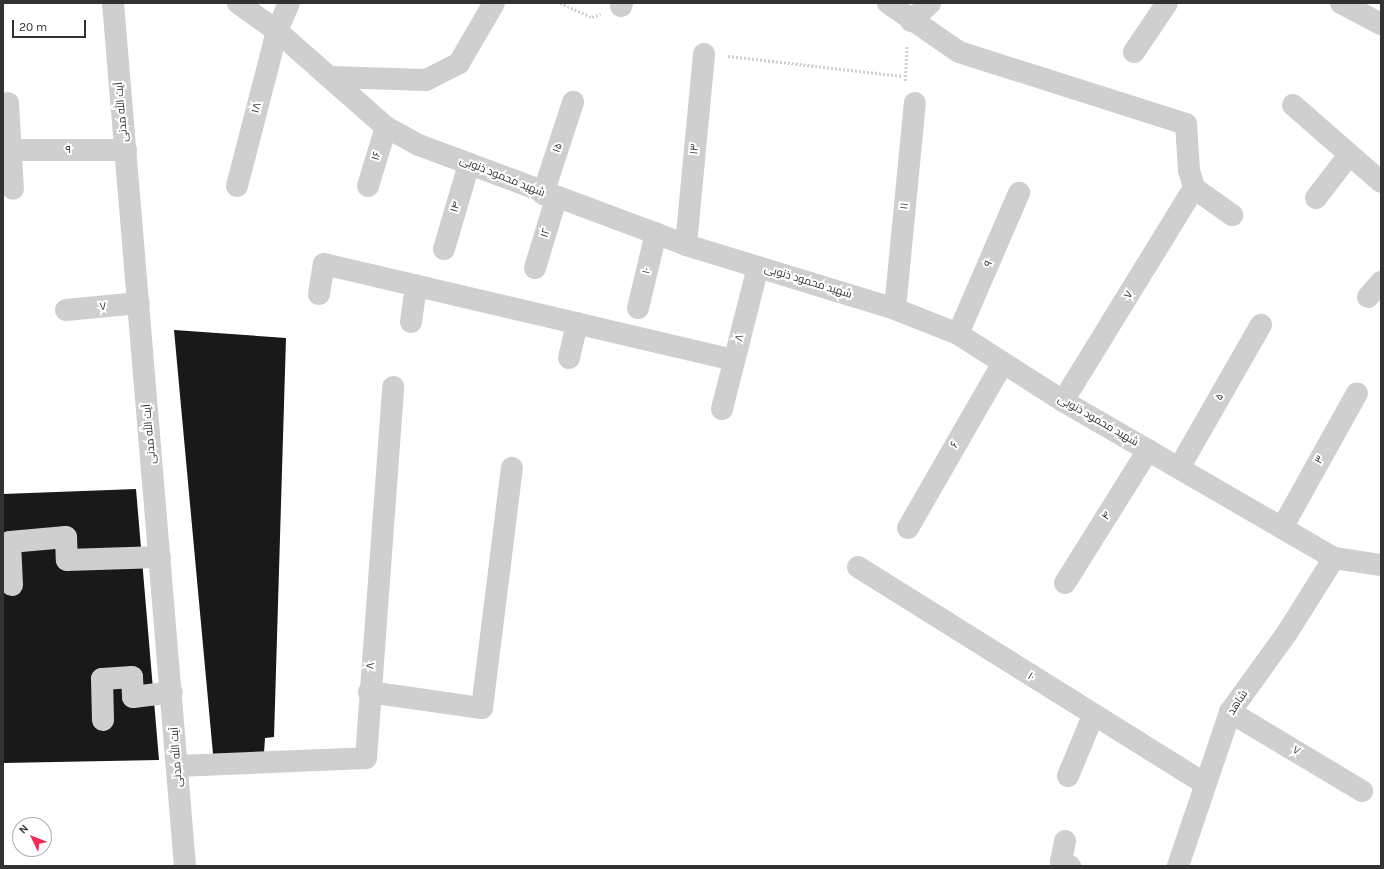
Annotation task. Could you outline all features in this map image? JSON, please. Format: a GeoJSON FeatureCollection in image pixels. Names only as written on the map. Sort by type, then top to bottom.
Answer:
{"type":"FeatureCollection","features":[{"type":"Feature","properties":{"kind":"street","name":"آیت الله مدنی"},"geometry":{"type":"LineString","coordinates":[[113,3],[172,692],[185,866]]}},
{"type":"Feature","properties":{"kind":"street","name":"شهید محمود ذنوبی"},"geometry":{"type":"LineString","coordinates":[[238,3],[277,31],[386,127],[469,164],[550,196],[686,245],[895,309],[958,334],[1063,401],[1334,558],[1381,565]]}},
{"type":"Feature","properties":{"kind":"street","name":"۱۸"},"geometry":{"type":"LineString","coordinates":[[236,186],[277,31],[289,3]]}},
{"type":"Feature","properties":{"kind":"street"},"geometry":{"type":"LineString","coordinates":[[331,77],[426,80],[459,63],[494,3]]}},
{"type":"Feature","properties":{"kind":"street"},"geometry":{"type":"LineString","coordinates":[[888,3],[911,21],[959,52],[1186,124],[1189,170],[1194,188],[1232,216]]}},
{"type":"Feature","properties":{"kind":"street"},"geometry":{"type":"LineString","coordinates":[[911,21],[930,3]]}},
{"type":"Feature","properties":{"kind":"street"},"geometry":{"type":"LineString","coordinates":[[1134,52],[1167,3]]}},
{"type":"Feature","properties":{"kind":"street"},"geometry":{"type":"LineString","coordinates":[[1341,3],[1381,24]]}},
{"type":"Feature","properties":{"kind":"street","name":"۱۳"},"geometry":{"type":"LineString","coordinates":[[686,245],[704,54]]}},
{"type":"Feature","properties":{"kind":"street","name":"۱۵"},"geometry":{"type":"LineString","coordinates":[[550,196],[572,102]]}},
{"type":"Feature","properties":{"kind":"street"},"geometry":{"type":"LineString","coordinates":[[8,103],[13,189]]}},
{"type":"Feature","properties":{"kind":"street","name":"۱۱"},"geometry":{"type":"LineString","coordinates":[[895,309],[915,104]]}},
{"type":"Feature","properties":{"kind":"street"},"geometry":{"type":"LineString","coordinates":[[1293,105],[1381,182]]}},
{"type":"Feature","properties":{"kind":"street","name":"۱۶"},"geometry":{"type":"LineString","coordinates":[[368,186],[386,127]]}},
{"type":"Feature","properties":{"kind":"street","name":"۹"},"geometry":{"type":"LineString","coordinates":[[10,150],[126,150]]}},
{"type":"Feature","properties":{"kind":"street"},"geometry":{"type":"LineString","coordinates":[[1316,198],[1349,155]]}},
{"type":"Feature","properties":{"kind":"street","name":"۱۴"},"geometry":{"type":"LineString","coordinates":[[444,249],[469,164]]}},
{"type":"Feature","properties":{"kind":"street","name":"۷"},"geometry":{"type":"LineString","coordinates":[[1063,401],[1194,188]]}},
{"type":"Feature","properties":{"kind":"street","name":"۹"},"geometry":{"type":"LineString","coordinates":[[958,334],[1020,193]]}},
{"type":"Feature","properties":{"kind":"street","name":"۱۲"},"geometry":{"type":"LineString","coordinates":[[535,268],[550,196]]}},
{"type":"Feature","properties":{"kind":"street","name":"۱۰"},"geometry":{"type":"LineString","coordinates":[[638,308],[656,234]]}},
{"type":"Feature","properties":{"kind":"street"},"geometry":{"type":"LineString","coordinates":[[319,294],[324,264],[734,360]]}},
{"type":"Feature","properties":{"kind":"street","name":"۸"},"geometry":{"type":"LineString","coordinates":[[722,409],[758,267]]}},
{"type":"Feature","properties":{"kind":"street"},"geometry":{"type":"LineString","coordinates":[[411,322],[416,285]]}},
{"type":"Feature","properties":{"kind":"street","name":"۷"},"geometry":{"type":"LineString","coordinates":[[66,310],[139,303]]}},
{"type":"Feature","properties":{"kind":"street"},"geometry":{"type":"LineString","coordinates":[[569,358],[577,323]]}},
{"type":"Feature","properties":{"kind":"street","name":"۵"},"geometry":{"type":"LineString","coordinates":[[1179,468],[1261,325]]}},
{"type":"Feature","properties":{"kind":"street","name":"۶"},"geometry":{"type":"LineString","coordinates":[[908,528],[1003,363]]}},
{"type":"Feature","properties":{"kind":"street","name":"۸"},"geometry":{"type":"LineString","coordinates":[[178,766],[366,758],[393,387]]}},
{"type":"Feature","properties":{"kind":"street","name":"۳"},"geometry":{"type":"LineString","coordinates":[[1282,528],[1357,393]]}},
{"type":"Feature","properties":{"kind":"street","name":"۴"},"geometry":{"type":"LineString","coordinates":[[1065,583],[1148,450]]}},
{"type":"Feature","properties":{"kind":"street"},"geometry":{"type":"LineString","coordinates":[[370,692],[482,708],[512,468]]}},
{"type":"Feature","properties":{"kind":"street"},"geometry":{"type":"LineString","coordinates":[[12,585],[10,542],[66,537],[68,560],[160,558]]}},
{"type":"Feature","properties":{"kind":"street","name":"شاهد"},"geometry":{"type":"LineString","coordinates":[[1178,866],[1230,712],[1287,633],[1334,558]]}},
{"type":"Feature","properties":{"kind":"street","name":"۱۰"},"geometry":{"type":"LineString","coordinates":[[858,567],[1093,716],[1205,784]]}},
{"type":"Feature","properties":{"kind":"street"},"geometry":{"type":"LineString","coordinates":[[104,720],[102,679],[132,677],[133,697],[172,692]]}},
{"type":"Feature","properties":{"kind":"street","name":"۷"},"geometry":{"type":"LineString","coordinates":[[1230,712],[1362,791]]}},
{"type":"Feature","properties":{"kind":"street"},"geometry":{"type":"LineString","coordinates":[[1068,776],[1093,716]]}},
{"type":"Feature","properties":{"kind":"street"},"geometry":{"type":"LineString","coordinates":[[1065,841],[1061,862],[1070,866]]}},
{"type":"Feature","properties":{"kind":"path"},"geometry":{"type":"LineString","coordinates":[[560,3],[592,17],[622,5]]}},
{"type":"Feature","properties":{"kind":"path"},"geometry":{"type":"LineString","coordinates":[[911,21],[903,76],[915,104]]}},
{"type":"Feature","properties":{"kind":"path"},"geometry":{"type":"LineString","coordinates":[[704,54],[903,76]]}},
{"type":"Feature","properties":{"kind":"building"},"geometry":{"type":"Polygon","coordinates":[[[174,330],[286,338],[274,737],[265,738],[264,753],[213,754],[174,330]]]}},
{"type":"Feature","properties":{"kind":"building"},"geometry":{"type":"Polygon","coordinates":[[[136,489],[159,760],[3,763],[3,494],[136,489]]]}}]}
